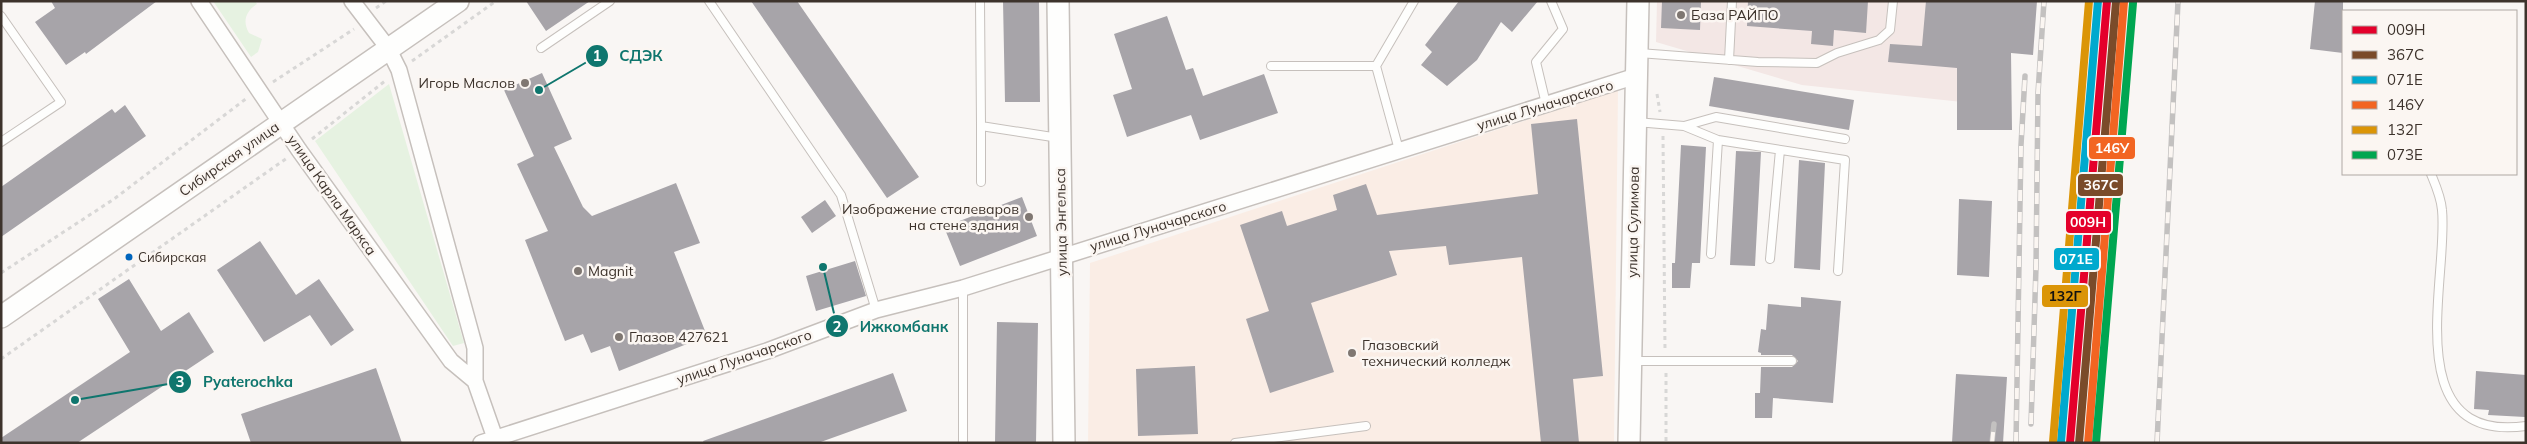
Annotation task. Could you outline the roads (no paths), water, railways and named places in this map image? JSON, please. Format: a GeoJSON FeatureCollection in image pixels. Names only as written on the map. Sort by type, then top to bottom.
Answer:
{"type":"FeatureCollection","features":[{"type":"Feature","properties":{"kind":"main road","name":"Сибирская улица"},"geometry":{"type":"LineString","coordinates":[[1,317],[458,1]]}},
{"type":"Feature","properties":{"kind":"main road","name":"улица Энгельса"},"geometry":{"type":"LineString","coordinates":[[1058,1],[1064,443]]}},
{"type":"Feature","properties":{"kind":"main road","name":"улица Сулимова"},"geometry":{"type":"LineString","coordinates":[[1629,443],[1638,1]]}},
{"type":"Feature","properties":{"kind":"street","name":"улица Карла Маркса"},"geometry":{"type":"LineString","coordinates":[[199,1],[299,150],[451,361],[474,381]]}},
{"type":"Feature","properties":{"kind":"street","name":"улица Карла Маркса"},"geometry":{"type":"LineString","coordinates":[[352,1],[388,48],[399,70],[475,348],[474,381],[488,440]]}},
{"type":"Feature","properties":{"kind":"street","name":"улица Луначарского"},"geometry":{"type":"LineString","coordinates":[[488,440],[767,351],[876,310],[963,288],[1636,76]]}},
{"type":"Feature","properties":{"kind":"lane"},"geometry":{"type":"LineString","coordinates":[[541,48],[610,1]]}},
{"type":"Feature","properties":{"kind":"lane"},"geometry":{"type":"LineString","coordinates":[[709,1],[841,195],[876,310]]}},
{"type":"Feature","properties":{"kind":"lane"},"geometry":{"type":"LineString","coordinates":[[980,1],[981,182]]}},
{"type":"Feature","properties":{"kind":"lane"},"geometry":{"type":"LineString","coordinates":[[1399,150],[1376,66],[1414,1]]}},
{"type":"Feature","properties":{"kind":"lane"},"geometry":{"type":"LineString","coordinates":[[1546,104],[1536,62],[1563,30],[1551,1]]}},
{"type":"Feature","properties":{"kind":"lane"},"geometry":{"type":"LineString","coordinates":[[1729,60],[1732,1]]}},
{"type":"Feature","properties":{"kind":"lane"},"geometry":{"type":"LineString","coordinates":[[1637,53],[1729,60],[1817,63],[1837,53],[1879,40],[1890,30],[1893,1]]}},
{"type":"Feature","properties":{"kind":"lane"},"geometry":{"type":"LineString","coordinates":[[1,16],[61,102],[1,142]]}},
{"type":"Feature","properties":{"kind":"lane"},"geometry":{"type":"LineString","coordinates":[[1271,66],[1376,66]]}},
{"type":"Feature","properties":{"kind":"lane"},"geometry":{"type":"LineString","coordinates":[[1684,126],[1716,117],[1845,139]]}},
{"type":"Feature","properties":{"kind":"lane"},"geometry":{"type":"LineString","coordinates":[[1636,122],[1684,126],[1718,140],[1846,160],[1838,272]]}},
{"type":"Feature","properties":{"kind":"lane"},"geometry":{"type":"LineString","coordinates":[[982,126],[1059,138]]}},
{"type":"Feature","properties":{"kind":"lane"},"geometry":{"type":"LineString","coordinates":[[1711,254],[1718,140]]}},
{"type":"Feature","properties":{"kind":"lane"},"geometry":{"type":"LineString","coordinates":[[1770,259],[1780,150]]}},
{"type":"Feature","properties":{"kind":"lane"},"geometry":{"type":"LineString","coordinates":[[2431,175],[2442,210],[2436,330],[2437,361],[2444,388],[2456,409],[2473,424],[2492,429],[2526,426]]}},
{"type":"Feature","properties":{"kind":"lane"},"geometry":{"type":"LineString","coordinates":[[963,288],[963,443]]}},
{"type":"Feature","properties":{"kind":"lane"},"geometry":{"type":"LineString","coordinates":[[1630,361],[1792,361]]}},
{"type":"Feature","properties":{"kind":"lane"},"geometry":{"type":"LineString","coordinates":[[1235,443],[1366,426]]}},
{"type":"Feature","properties":{"kind":"railway"},"geometry":{"type":"LineString","coordinates":[[2031,424],[2036,267],[2038,93],[2044,1]]}},
{"type":"Feature","properties":{"kind":"railway"},"geometry":{"type":"LineString","coordinates":[[2157,443],[2178,1]]}},
{"type":"Feature","properties":{"kind":"railway"},"geometry":{"type":"LineString","coordinates":[[2016,443],[2021,145],[2025,76]]}},
{"type":"Feature","properties":{"kind":"railway"},"geometry":{"type":"LineString","coordinates":[[1992,443],[1994,424]]}},
{"type":"Feature","properties":{"kind":"place","name":"База РАЙПО"},"geometry":{"type":"Point","coordinates":[1681,15]}},
{"type":"Feature","properties":{"kind":"place","name":"Игорь Маслов"},"geometry":{"type":"Point","coordinates":[525,83]}},
{"type":"Feature","properties":{"kind":"place","name":"СДЭК"},"geometry":{"type":"Point","coordinates":[539,90]}},
{"type":"Feature","properties":{"kind":"place","name":"Изображение сталеваров на стене здания"},"geometry":{"type":"Point","coordinates":[1029,217]}},
{"type":"Feature","properties":{"kind":"place","name":"Сибирская"},"geometry":{"type":"Point","coordinates":[129,257]}},
{"type":"Feature","properties":{"kind":"place","name":"Ижкомбанк"},"geometry":{"type":"Point","coordinates":[823,267]}},
{"type":"Feature","properties":{"kind":"place","name":"Magnit"},"geometry":{"type":"Point","coordinates":[578,271]}},
{"type":"Feature","properties":{"kind":"place","name":"Глазов 427621"},"geometry":{"type":"Point","coordinates":[619,337]}},
{"type":"Feature","properties":{"kind":"place","name":"Глазовский технический колледж"},"geometry":{"type":"Point","coordinates":[1352,353]}},
{"type":"Feature","properties":{"kind":"place","name":"Pyaterochka"},"geometry":{"type":"Point","coordinates":[75,400]}}]}
